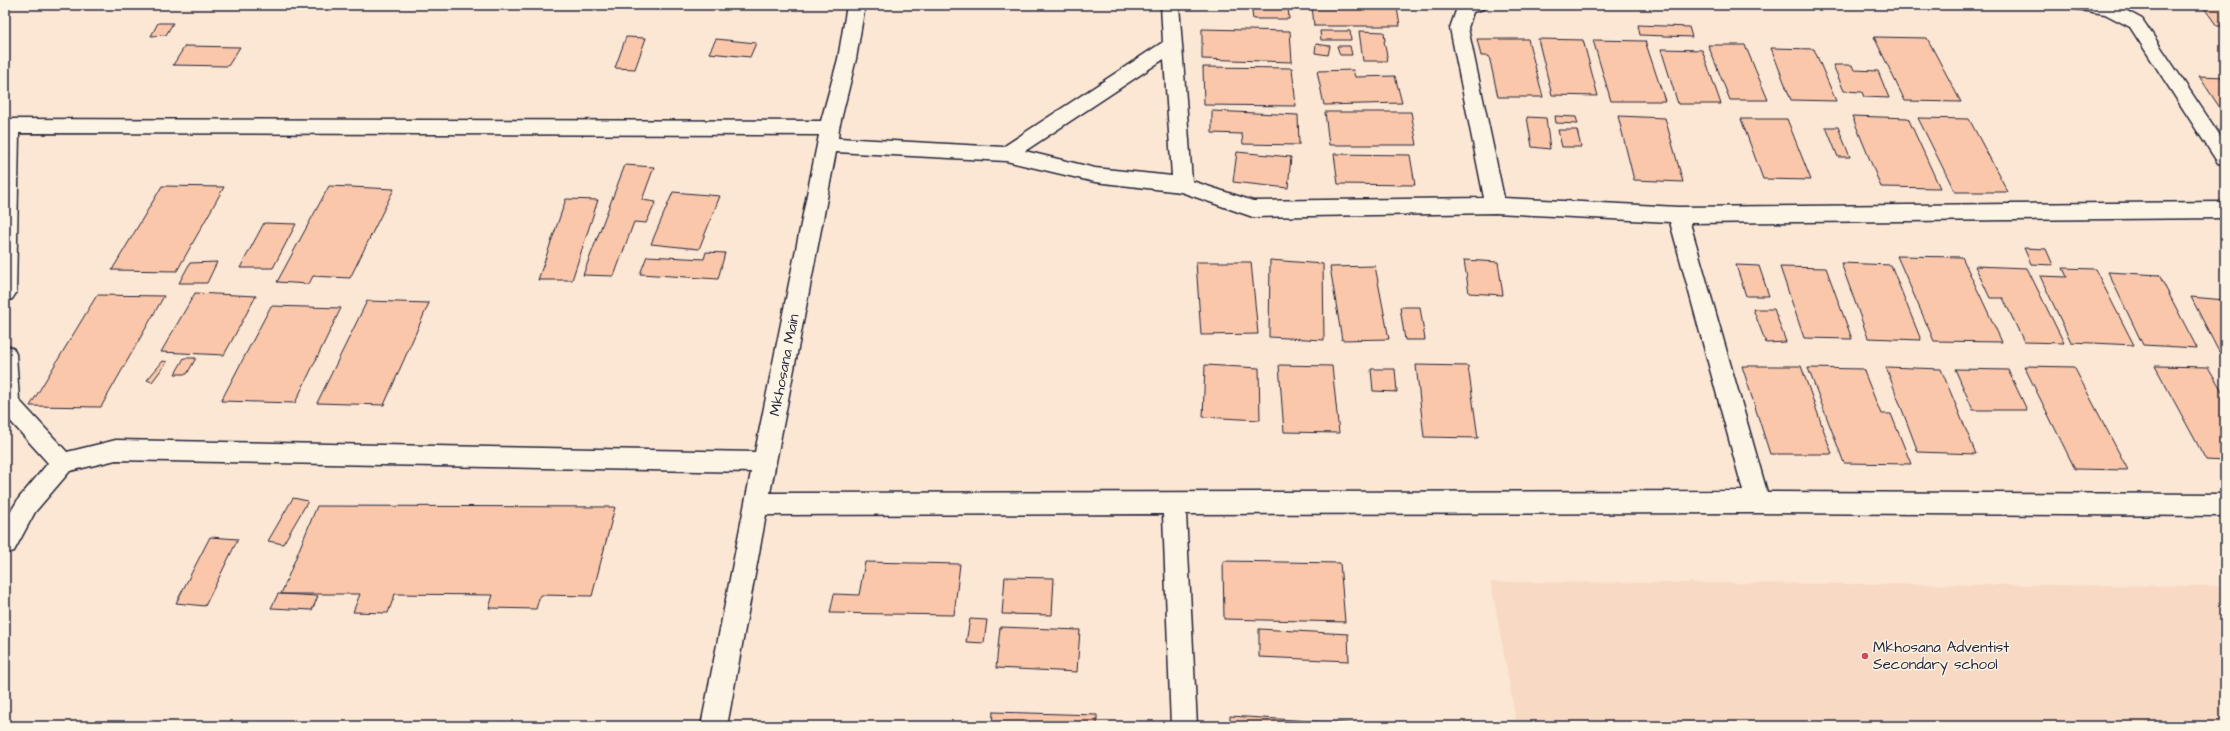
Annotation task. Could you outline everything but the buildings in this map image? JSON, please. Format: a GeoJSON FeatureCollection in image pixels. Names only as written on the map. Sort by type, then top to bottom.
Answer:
{"type":"FeatureCollection","features":[{"type":"Feature","properties":{"kind":"street","name":"Mkhosana Main"},"geometry":{"type":"LineString","coordinates":[[714,726],[756,504],[829,137],[847,59],[856,5]]}},
{"type":"Feature","properties":{"kind":"street"},"geometry":{"type":"LineString","coordinates":[[1170,5],[1182,185]]}},
{"type":"Feature","properties":{"kind":"street"},"geometry":{"type":"LineString","coordinates":[[1477,5],[1466,8],[1459,28],[1496,205]]}},
{"type":"Feature","properties":{"kind":"street"},"geometry":{"type":"LineString","coordinates":[[2081,5],[2109,9],[2136,23],[2225,158]]}},
{"type":"Feature","properties":{"kind":"street"},"geometry":{"type":"LineString","coordinates":[[1006,154],[1172,46]]}},
{"type":"Feature","properties":{"kind":"street"},"geometry":{"type":"LineString","coordinates":[[5,293],[7,126],[829,137],[1006,154],[1095,175],[1182,185],[1254,209],[1496,205],[1678,215],[2225,210]]}},
{"type":"Feature","properties":{"kind":"street"},"geometry":{"type":"LineString","coordinates":[[1678,215],[1758,502]]}},
{"type":"Feature","properties":{"kind":"street"},"geometry":{"type":"LineString","coordinates":[[5,354],[8,403],[63,463]]}},
{"type":"Feature","properties":{"kind":"street"},"geometry":{"type":"LineString","coordinates":[[5,543],[27,505],[63,463],[116,450],[765,462]]}},
{"type":"Feature","properties":{"kind":"street"},"geometry":{"type":"LineString","coordinates":[[756,504],[1758,502],[2225,505]]}},
{"type":"Feature","properties":{"kind":"street"},"geometry":{"type":"LineString","coordinates":[[1174,504],[1184,726]]}},
{"type":"Feature","properties":{"kind":"shaded area","name":"Mkhosana Adventist Secondary school"},"geometry":{"type":"Polygon","coordinates":[[[1491,582],[2225,586],[2225,726],[1517,726],[1491,582]]]}},
{"type":"Feature","properties":{"kind":"place","name":"Mkhosana Adventist Secondary school"},"geometry":{"type":"Point","coordinates":[1865,656]}}]}
